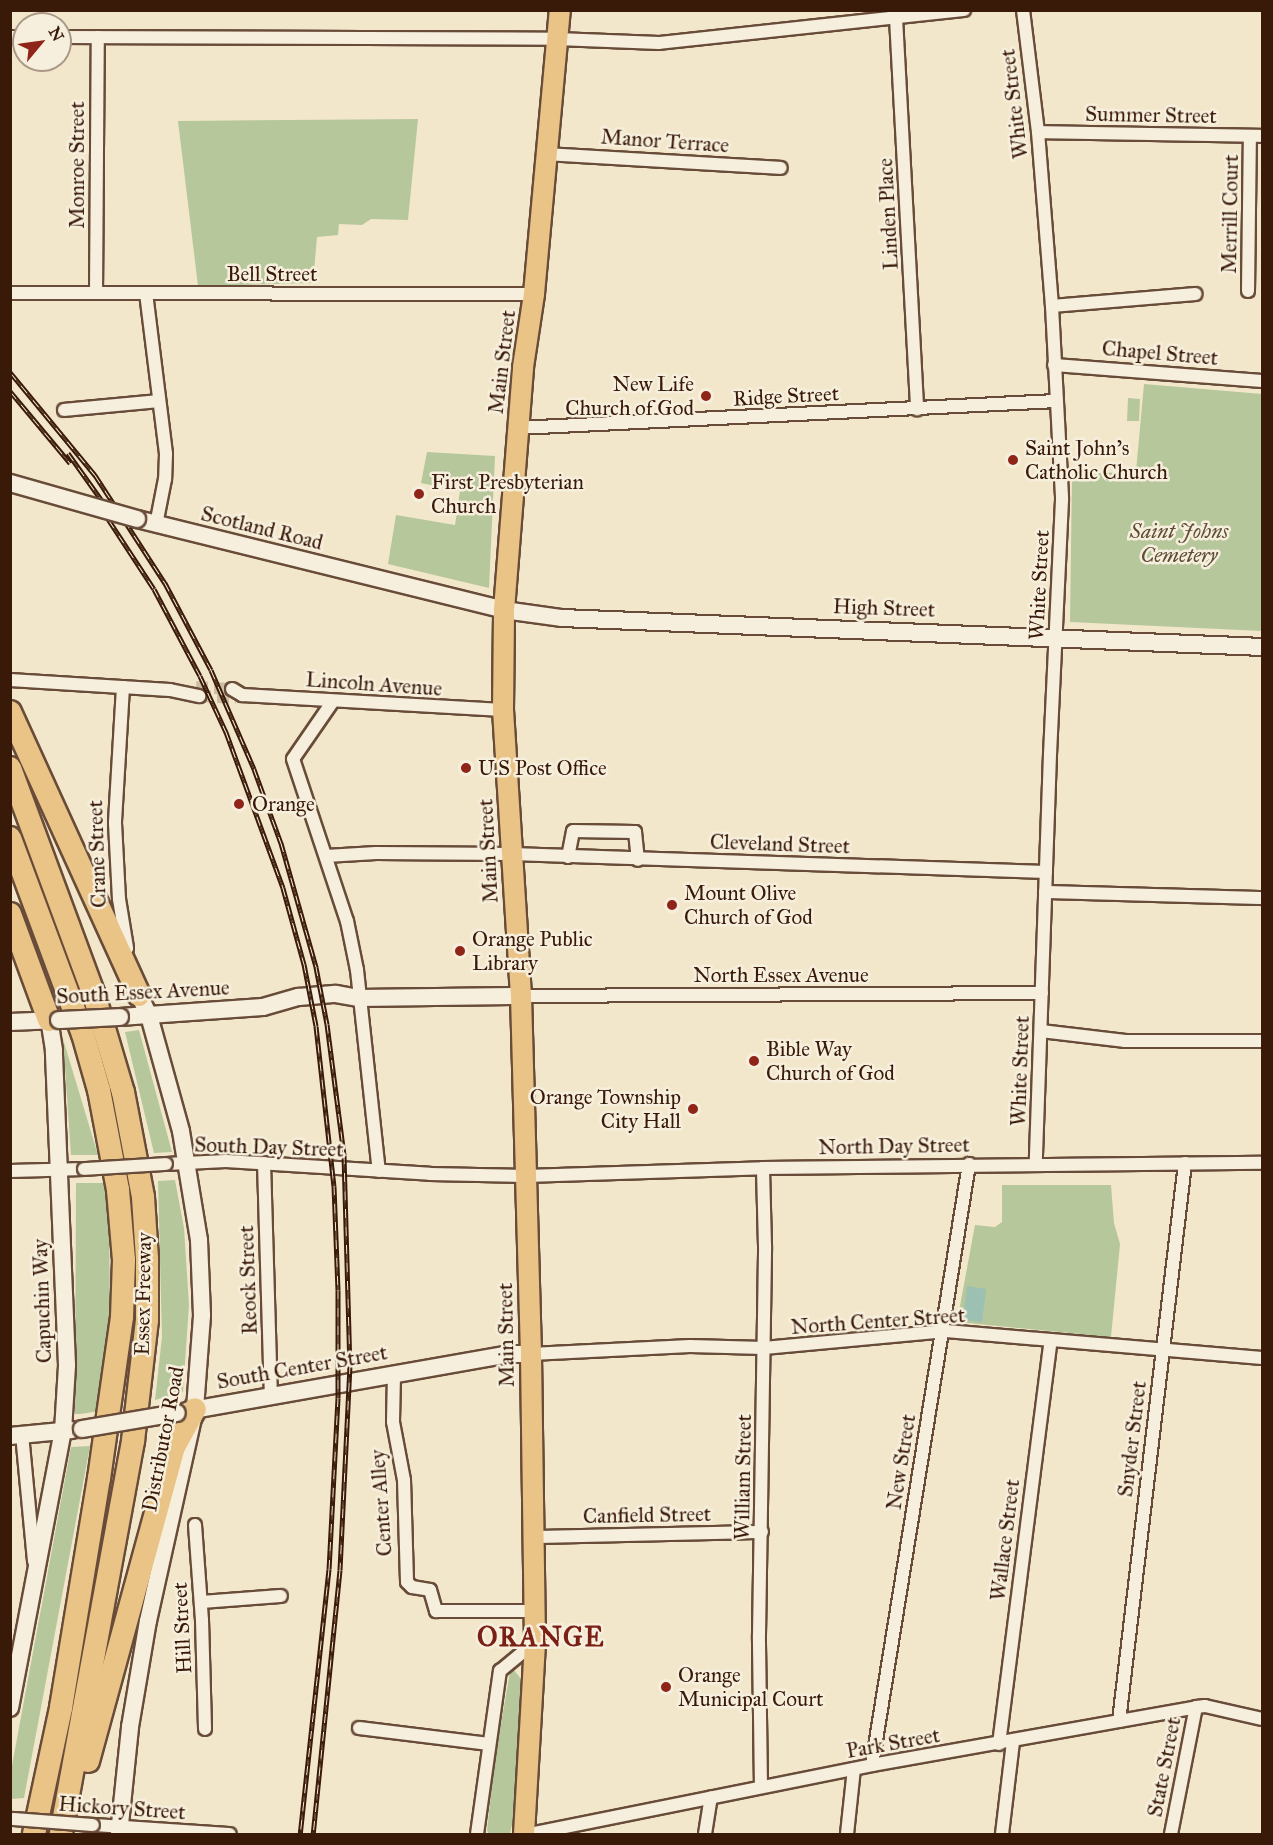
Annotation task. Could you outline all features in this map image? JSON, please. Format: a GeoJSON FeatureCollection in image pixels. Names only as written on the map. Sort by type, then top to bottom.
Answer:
{"type":"FeatureCollection","features":[{"type":"Feature","properties":{"kind":"highway"},"geometry":{"type":"LineString","coordinates":[[10,712],[139,996]]}},
{"type":"Feature","properties":{"kind":"highway","name":"Essex Freeway"},"geometry":{"type":"LineString","coordinates":[[10,768],[94,995],[123,1092],[143,1197],[147,1259],[147,1320],[133,1441],[61,1834]]}},
{"type":"Feature","properties":{"kind":"highway","name":"Essex Freeway"},"geometry":{"type":"LineString","coordinates":[[10,838],[83,1034],[99,1090],[118,1190],[124,1260],[122,1317],[99,1479],[61,1708],[34,1834]]}},
{"type":"Feature","properties":{"kind":"highway"},"geometry":{"type":"LineString","coordinates":[[10,914],[54,1020]]}},
{"type":"Feature","properties":{"kind":"highway"},"geometry":{"type":"LineString","coordinates":[[66,1834],[186,1411]]}},
{"type":"Feature","properties":{"kind":"main road","name":"Main Street"},"geometry":{"type":"LineString","coordinates":[[524,1834],[535,1642],[531,1354],[521,996],[504,710],[504,610],[523,367],[534,294],[560,10]]}},
{"type":"Feature","properties":{"kind":"main road","name":"Scotland Road"},"geometry":{"type":"LineString","coordinates":[[10,483],[156,525],[504,610]]}},
{"type":"Feature","properties":{"kind":"main road","name":"High Street"},"geometry":{"type":"LineString","coordinates":[[504,610],[562,618],[1263,647]]}},
{"type":"Feature","properties":{"kind":"main road","name":"South Essex Avenue"},"geometry":{"type":"LineString","coordinates":[[10,1022],[149,1016],[278,1004],[299,997],[336,994],[358,998],[521,996]]}},
{"type":"Feature","properties":{"kind":"main road","name":"Crane Street"},"geometry":{"type":"LineString","coordinates":[[139,996],[149,1016]]}},
{"type":"Feature","properties":{"kind":"main road","name":"Distributor Road"},"geometry":{"type":"LineString","coordinates":[[119,1831],[130,1727],[202,1315],[199,1240],[181,1131],[149,1016]]}},
{"type":"Feature","properties":{"kind":"main road","name":"Capuchin Way"},"geometry":{"type":"LineString","coordinates":[[10,1708],[63,1431],[67,1365],[54,1020]]}},
{"type":"Feature","properties":{"kind":"main road","name":"South Center Street"},"geometry":{"type":"LineString","coordinates":[[16,1435],[63,1431],[186,1411],[508,1354],[531,1354]]}},
{"type":"Feature","properties":{"kind":"street"},"geometry":{"type":"LineString","coordinates":[[72,37],[557,39],[659,44],[964,10]]}},
{"type":"Feature","properties":{"kind":"street","name":"White Street"},"geometry":{"type":"LineString","coordinates":[[1023,10],[1038,132],[1052,306],[1062,511],[1055,638],[1036,1164]]}},
{"type":"Feature","properties":{"kind":"street","name":"Linden Place"},"geometry":{"type":"LineString","coordinates":[[896,18],[917,409]]}},
{"type":"Feature","properties":{"kind":"street","name":"Monroe Street"},"geometry":{"type":"LineString","coordinates":[[96,293],[98,37]]}},
{"type":"Feature","properties":{"kind":"street","name":"Summer Street"},"geometry":{"type":"LineString","coordinates":[[1038,132],[1256,136]]}},
{"type":"Feature","properties":{"kind":"street","name":"Merrill Court"},"geometry":{"type":"LineString","coordinates":[[1248,291],[1256,136]]}},
{"type":"Feature","properties":{"kind":"street","name":"Manor Terrace"},"geometry":{"type":"LineString","coordinates":[[547,154],[781,168]]}},
{"type":"Feature","properties":{"kind":"street","name":"Bell Street"},"geometry":{"type":"LineString","coordinates":[[10,293],[534,294]]}},
{"type":"Feature","properties":{"kind":"street"},"geometry":{"type":"LineString","coordinates":[[146,294],[166,454],[165,479],[156,525]]}},
{"type":"Feature","properties":{"kind":"street"},"geometry":{"type":"LineString","coordinates":[[1052,306],[1195,294]]}},
{"type":"Feature","properties":{"kind":"street","name":"Chapel Street"},"geometry":{"type":"LineString","coordinates":[[1054,365],[1263,381]]}},
{"type":"Feature","properties":{"kind":"street","name":"Ridge Street"},"geometry":{"type":"LineString","coordinates":[[518,428],[1056,400]]}},
{"type":"Feature","properties":{"kind":"street"},"geometry":{"type":"LineString","coordinates":[[64,410],[159,401]]}},
{"type":"Feature","properties":{"kind":"street"},"geometry":{"type":"LineString","coordinates":[[10,680],[197,691]]}},
{"type":"Feature","properties":{"kind":"street","name":"Crane Street"},"geometry":{"type":"LineString","coordinates":[[123,687],[115,824],[116,863],[124,935],[139,996]]}},
{"type":"Feature","properties":{"kind":"street","name":"Lincoln Avenue"},"geometry":{"type":"LineString","coordinates":[[237,694],[504,710]]}},
{"type":"Feature","properties":{"kind":"street"},"geometry":{"type":"LineString","coordinates":[[333,701],[293,759],[347,921],[357,970],[358,998],[379,1171]]}},
{"type":"Feature","properties":{"kind":"street"},"geometry":{"type":"LineString","coordinates":[[568,857],[573,831],[634,832],[638,860]]}},
{"type":"Feature","properties":{"kind":"street","name":"Cleveland Street"},"geometry":{"type":"LineString","coordinates":[[326,856],[376,853],[512,854],[1046,872]]}},
{"type":"Feature","properties":{"kind":"street"},"geometry":{"type":"LineString","coordinates":[[1045,892],[1263,898]]}},
{"type":"Feature","properties":{"kind":"street","name":"North Essex Avenue"},"geometry":{"type":"LineString","coordinates":[[521,996],[1042,993]]}},
{"type":"Feature","properties":{"kind":"street"},"geometry":{"type":"LineString","coordinates":[[1041,1031],[1125,1041],[1263,1041]]}},
{"type":"Feature","properties":{"kind":"street","name":"South Day Street"},"geometry":{"type":"LineString","coordinates":[[10,1171],[185,1163],[264,1163],[379,1171],[526,1176]]}},
{"type":"Feature","properties":{"kind":"street","name":"Reock Street"},"geometry":{"type":"LineString","coordinates":[[264,1163],[272,1395]]}},
{"type":"Feature","properties":{"kind":"street","name":"Snyder Street"},"geometry":{"type":"LineString","coordinates":[[1119,1720],[1185,1163]]}},
{"type":"Feature","properties":{"kind":"street","name":"North Day Street"},"geometry":{"type":"LineString","coordinates":[[526,1176],[969,1164],[1263,1163]]}},
{"type":"Feature","properties":{"kind":"street","name":"New Street"},"geometry":{"type":"LineString","coordinates":[[872,1766],[969,1164]]}},
{"type":"Feature","properties":{"kind":"street","name":"William Street"},"geometry":{"type":"LineString","coordinates":[[761,1787],[759,1635],[764,1348],[763,1168]]}},
{"type":"Feature","properties":{"kind":"street","name":"North Center Street"},"geometry":{"type":"LineString","coordinates":[[531,1354],[690,1346],[764,1348],[942,1332],[1263,1358]]}},
{"type":"Feature","properties":{"kind":"street","name":"Wallace Street"},"geometry":{"type":"LineString","coordinates":[[999,1744],[1051,1340]]}},
{"type":"Feature","properties":{"kind":"street","name":"Center Alley"},"geometry":{"type":"LineString","coordinates":[[393,1374],[393,1422],[404,1480],[407,1582],[412,1587],[430,1590],[436,1611],[535,1611]]}},
{"type":"Feature","properties":{"kind":"street"},"geometry":{"type":"LineString","coordinates":[[16,1435],[35,1577]]}},
{"type":"Feature","properties":{"kind":"street","name":"Hill Street"},"geometry":{"type":"LineString","coordinates":[[195,1526],[201,1602],[205,1729]]}},
{"type":"Feature","properties":{"kind":"street","name":"Canfield Street"},"geometry":{"type":"LineString","coordinates":[[533,1537],[762,1532]]}},
{"type":"Feature","properties":{"kind":"street"},"geometry":{"type":"LineString","coordinates":[[201,1602],[281,1596]]}},
{"type":"Feature","properties":{"kind":"street"},"geometry":{"type":"LineString","coordinates":[[477,1834],[500,1671],[535,1642]]}},
{"type":"Feature","properties":{"kind":"street","name":"Park Street"},"geometry":{"type":"LineString","coordinates":[[530,1834],[854,1769],[1196,1707],[1205,1706],[1263,1719]]}},
{"type":"Feature","properties":{"kind":"street","name":"State Street"},"geometry":{"type":"LineString","coordinates":[[1171,1834],[1196,1707]]}},
{"type":"Feature","properties":{"kind":"street"},"geometry":{"type":"LineString","coordinates":[[359,1728],[489,1744]]}},
{"type":"Feature","properties":{"kind":"street"},"geometry":{"type":"LineString","coordinates":[[1002,1834],[1013,1742]]}},
{"type":"Feature","properties":{"kind":"street"},"geometry":{"type":"LineString","coordinates":[[847,1834],[854,1769]]}},
{"type":"Feature","properties":{"kind":"street"},"geometry":{"type":"LineString","coordinates":[[705,1834],[711,1797]]}},
{"type":"Feature","properties":{"kind":"street","name":"Hickory Street"},"geometry":{"type":"LineString","coordinates":[[12,1819],[93,1825],[119,1831],[230,1834]]}},
{"type":"Feature","properties":{"kind":"green space"},"geometry":{"type":"Polygon","coordinates":[[[418,119],[408,220],[371,219],[362,225],[339,224],[338,235],[317,237],[313,283],[198,286],[178,121],[418,119]]]}},
{"type":"Feature","properties":{"kind":"green space","name":"Saint Johns Cemetery"},"geometry":{"type":"Polygon","coordinates":[[[1144,384],[1262,394],[1262,631],[1070,622],[1072,475],[1136,471],[1144,384]]]}},
{"type":"Feature","properties":{"kind":"green space"},"geometry":{"type":"Polygon","coordinates":[[[1128,398],[1140,399],[1139,421],[1127,421],[1128,398]]]}},
{"type":"Feature","properties":{"kind":"green space"},"geometry":{"type":"Polygon","coordinates":[[[427,452],[495,456],[489,588],[388,564],[396,515],[455,525],[460,491],[421,483],[427,452]]]}},
{"type":"Feature","properties":{"kind":"green space"},"geometry":{"type":"Polygon","coordinates":[[[139,1030],[172,1152],[154,1153],[125,1032],[139,1030]]]}},
{"type":"Feature","properties":{"kind":"green space"},"geometry":{"type":"Polygon","coordinates":[[[63,1039],[98,1155],[71,1155],[63,1039]]]}},
{"type":"Feature","properties":{"kind":"green space"},"geometry":{"type":"Polygon","coordinates":[[[175,1180],[184,1228],[189,1305],[183,1392],[155,1400],[162,1337],[158,1181],[175,1180]]]}},
{"type":"Feature","properties":{"kind":"green space"},"geometry":{"type":"Polygon","coordinates":[[[76,1183],[104,1183],[109,1216],[110,1309],[100,1411],[80,1414],[75,1414],[76,1183]]]}},
{"type":"Feature","properties":{"kind":"green space"},"geometry":{"type":"Polygon","coordinates":[[[1002,1185],[1111,1185],[1114,1223],[1120,1244],[1111,1337],[957,1322],[975,1225],[995,1227],[1002,1222],[1002,1185]]]}},
{"type":"Feature","properties":{"kind":"green space"},"geometry":{"type":"Polygon","coordinates":[[[90,1446],[24,1798],[11,1799],[11,1771],[71,1447],[90,1446]]]}},
{"type":"Feature","properties":{"kind":"green space"},"geometry":{"type":"Polygon","coordinates":[[[514,1670],[521,1679],[515,1812],[510,1833],[489,1834],[487,1831],[495,1758],[510,1672],[514,1670]]]}},
{"type":"Feature","properties":{"kind":"shaded area"},"geometry":{"type":"Polygon","coordinates":[[[967,1286],[986,1289],[982,1322],[963,1320],[967,1286]]]}},
{"type":"Feature","properties":{"kind":"tunnel"},"geometry":{"type":"LineString","coordinates":[[196,687],[232,689]]}},
{"type":"Feature","properties":{"kind":"tunnel"},"geometry":{"type":"LineString","coordinates":[[199,696],[236,698]]}},
{"type":"Feature","properties":{"kind":"railway"},"geometry":{"type":"LineString","coordinates":[[10,372],[95,475],[165,583],[211,670],[254,769],[281,843],[316,967],[327,1024],[344,1155],[350,1365],[340,1570],[313,1834]]}},
{"type":"Feature","properties":{"kind":"railway"},"geometry":{"type":"LineString","coordinates":[[10,391],[70,463]]}},
{"type":"Feature","properties":{"kind":"railway"},"geometry":{"type":"LineString","coordinates":[[68,453],[108,509]]}},
{"type":"Feature","properties":{"kind":"railway"},"geometry":{"type":"LineString","coordinates":[[99,505],[154,589],[200,676],[226,732],[283,888],[304,964],[316,1026],[334,1186],[338,1290],[338,1398],[329,1569],[300,1834]]}},
{"type":"Feature","properties":{"kind":"place","name":"New Life Church of God"},"geometry":{"type":"Point","coordinates":[706,396]}},
{"type":"Feature","properties":{"kind":"place","name":"Saint John's Catholic Church"},"geometry":{"type":"Point","coordinates":[1013,460]}},
{"type":"Feature","properties":{"kind":"place","name":"First Presbyterian Church"},"geometry":{"type":"Point","coordinates":[419,494]}},
{"type":"Feature","properties":{"kind":"place","name":"U.S Post Office"},"geometry":{"type":"Point","coordinates":[466,768]}},
{"type":"Feature","properties":{"kind":"place","name":"Orange"},"geometry":{"type":"Point","coordinates":[239,804]}},
{"type":"Feature","properties":{"kind":"place","name":"Mount Olive Church of God"},"geometry":{"type":"Point","coordinates":[672,905]}},
{"type":"Feature","properties":{"kind":"place","name":"Orange Public Library"},"geometry":{"type":"Point","coordinates":[460,951]}},
{"type":"Feature","properties":{"kind":"place","name":"Bible Way Church of God"},"geometry":{"type":"Point","coordinates":[754,1061]}},
{"type":"Feature","properties":{"kind":"place","name":"Orange Township City Hall"},"geometry":{"type":"Point","coordinates":[693,1109]}},
{"type":"Feature","properties":{"kind":"place","name":"Orange Municipal Court"},"geometry":{"type":"Point","coordinates":[666,1687]}},
{"type":"Feature","properties":{"kind":"district","name":"ORANGE"},"geometry":{"type":"Point","coordinates":[541,1637]}}]}
